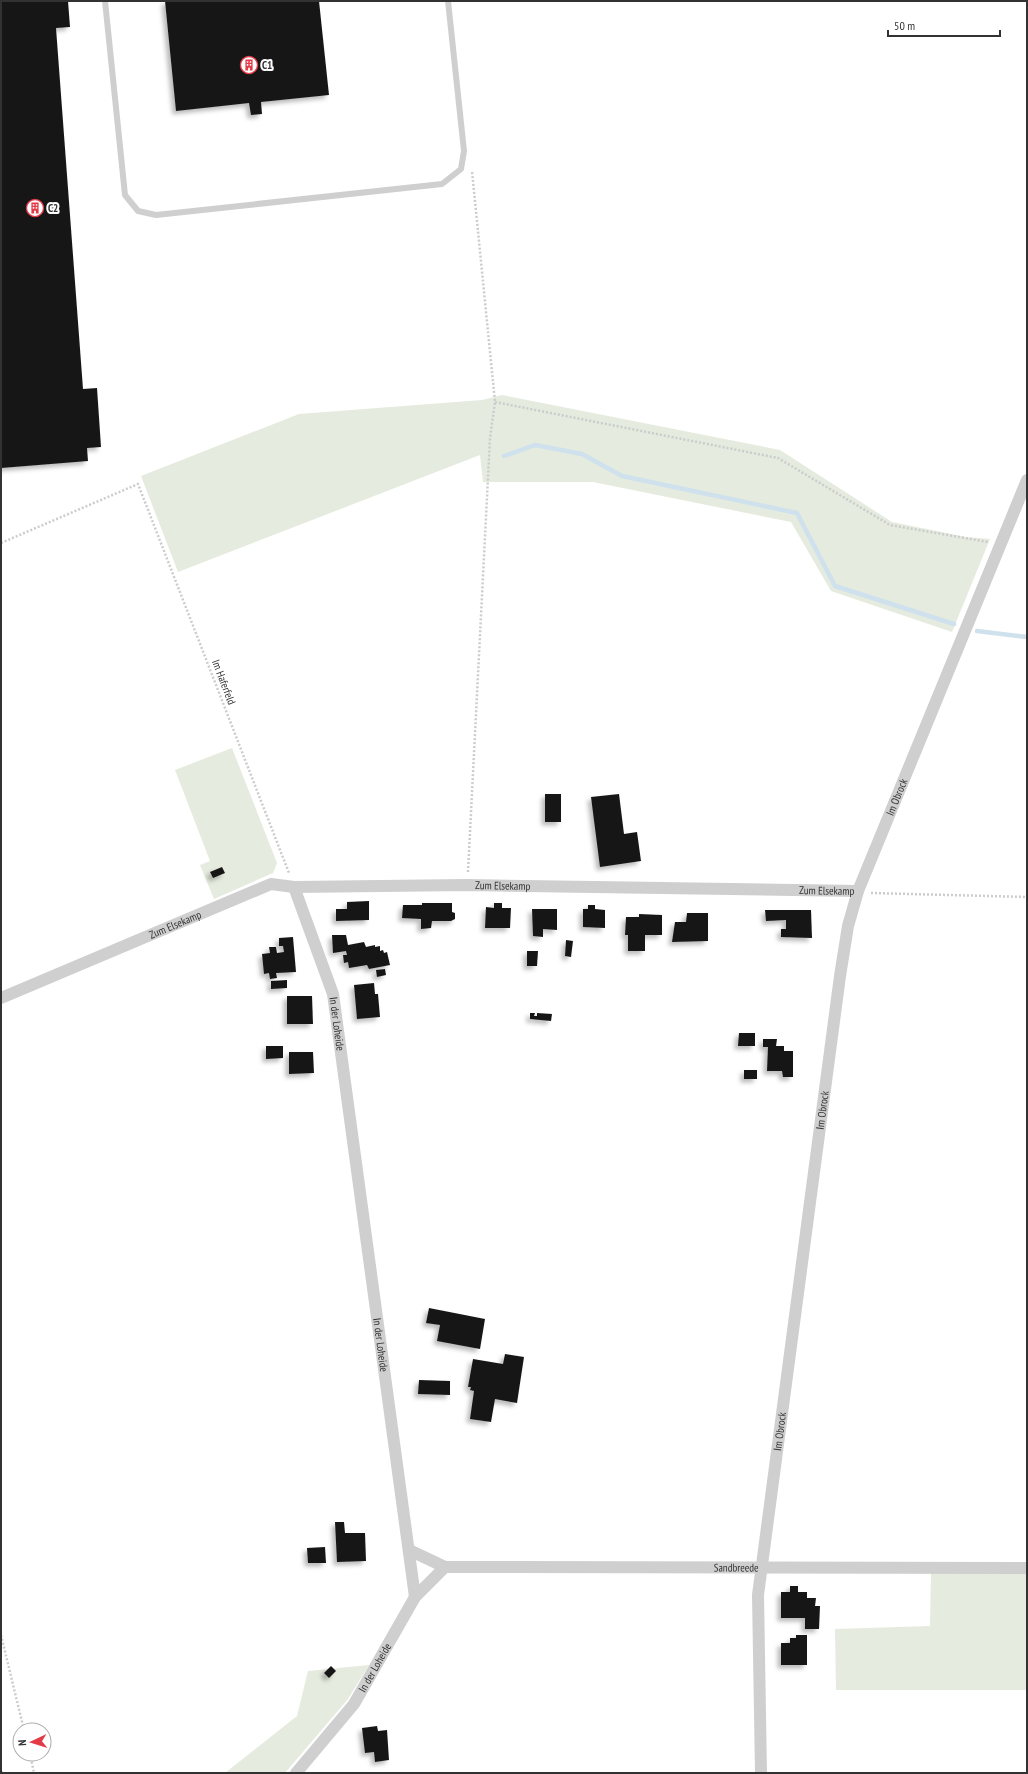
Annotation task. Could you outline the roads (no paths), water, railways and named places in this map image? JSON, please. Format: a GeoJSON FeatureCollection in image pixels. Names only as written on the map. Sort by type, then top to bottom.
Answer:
{"type":"FeatureCollection","features":[{"type":"Feature","properties":{"kind":"street","name":"Im Obrock"},"geometry":{"type":"LineString","coordinates":[[761,1773],[758,1595],[840,976],[848,926],[858,891],[1027,480]]}},
{"type":"Feature","properties":{"kind":"street","name":"Zum Elsekamp"},"geometry":{"type":"LineString","coordinates":[[1,998],[271,884],[294,886],[467,885],[858,891]]}},
{"type":"Feature","properties":{"kind":"street","name":"In der Loheide"},"geometry":{"type":"LineString","coordinates":[[294,886],[333,994],[415,1597],[354,1704],[296,1773]]}},
{"type":"Feature","properties":{"kind":"street","name":"Sandbreede"},"geometry":{"type":"LineString","coordinates":[[409,1550],[444,1567],[1027,1568]]}},
{"type":"Feature","properties":{"kind":"street"},"geometry":{"type":"LineString","coordinates":[[415,1597],[444,1567]]}},
{"type":"Feature","properties":{"kind":"lane"},"geometry":{"type":"LineString","coordinates":[[105,1],[125,194],[138,211],[156,215],[442,184],[461,169],[464,151],[448,1]]}},
{"type":"Feature","properties":{"kind":"waterway"},"geometry":{"type":"LineString","coordinates":[[504,456],[535,445],[582,454],[622,476],[797,513],[835,586],[954,624]]}},
{"type":"Feature","properties":{"kind":"waterway"},"geometry":{"type":"LineString","coordinates":[[977,631],[1027,637]]}},
{"type":"Feature","properties":{"kind":"place","name":"C1"},"geometry":{"type":"Point","coordinates":[249,65]}},
{"type":"Feature","properties":{"kind":"place","name":"C2"},"geometry":{"type":"Point","coordinates":[35,208]}}]}
